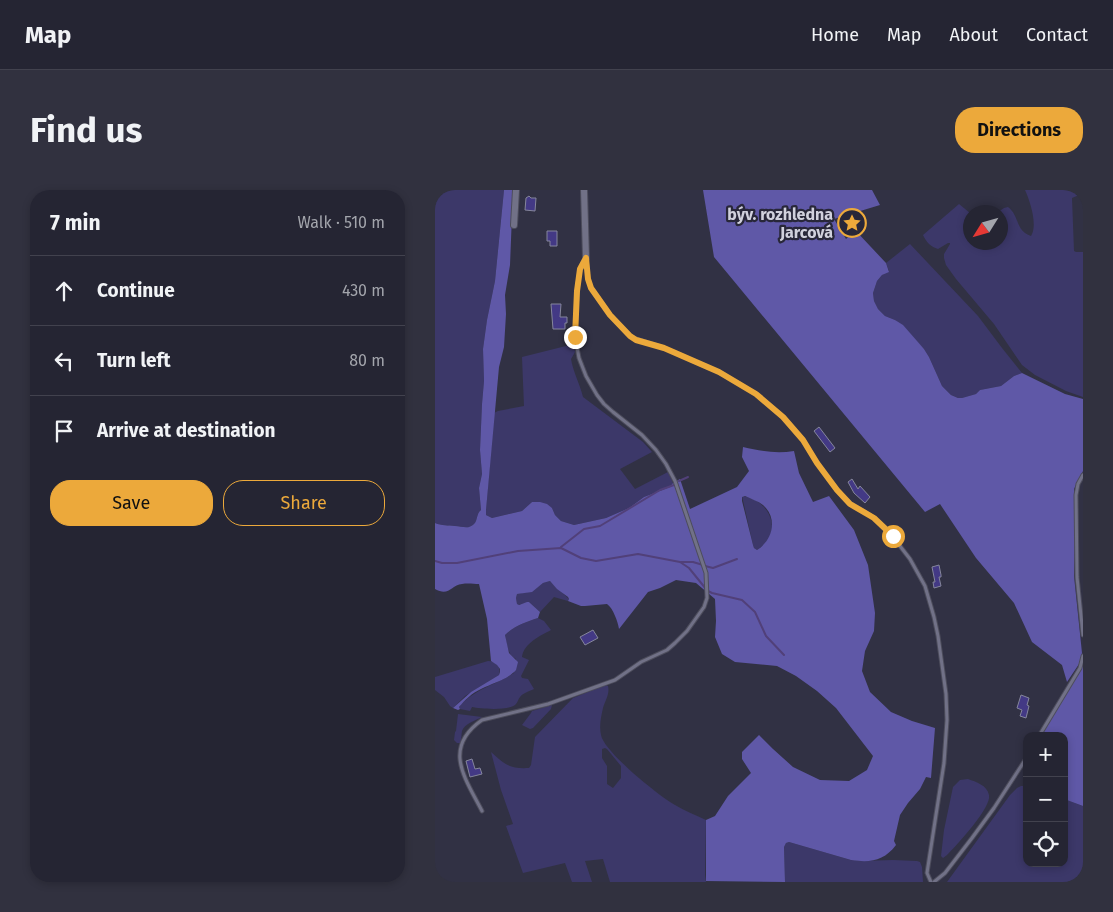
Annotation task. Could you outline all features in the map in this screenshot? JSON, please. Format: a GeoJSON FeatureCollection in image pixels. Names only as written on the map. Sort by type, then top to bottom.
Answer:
{"type":"FeatureCollection","features":[{"type":"Feature","properties":{"kind":"street"},"geometry":{"type":"LineString","coordinates":[[514,225],[516,190]]}},
{"type":"Feature","properties":{"kind":"street"},"geometry":{"type":"LineString","coordinates":[[584,190],[586,258]]}},
{"type":"Feature","properties":{"kind":"lane"},"geometry":{"type":"LineString","coordinates":[[482,811],[463,774],[459,760],[464,738],[473,726],[482,720],[549,704],[615,680],[641,662],[667,650],[675,643],[687,631],[704,607],[707,595],[706,573],[675,481],[666,464],[642,435],[613,412],[601,399],[586,376],[579,358],[575,337],[577,291],[580,269],[586,258]]}},
{"type":"Feature","properties":{"kind":"lane"},"geometry":{"type":"LineString","coordinates":[[586,258],[591,288],[610,315],[630,336],[636,340],[664,348],[719,372],[756,394],[793,428],[837,490],[850,504],[874,518],[893,536],[910,559],[925,586],[938,636],[947,694],[947,720],[943,763],[927,873],[932,882],[945,873],[972,838],[1023,762]]}},
{"type":"Feature","properties":{"kind":"lane"},"geometry":{"type":"LineString","coordinates":[[1083,475],[1078,484],[1076,495],[1077,577],[1083,635]]}},
{"type":"Feature","properties":{"kind":"lane"},"geometry":{"type":"LineString","coordinates":[[1041,732],[1080,668],[1083,656]]}},
{"type":"Feature","properties":{"kind":"shaded area"},"geometry":{"type":"Polygon","coordinates":[[[435,190],[504,190],[495,281],[483,349],[484,381],[480,450],[482,474],[479,488],[481,510],[474,524],[467,527],[435,523],[435,190]]]}},
{"type":"Feature","properties":{"kind":"shaded area"},"geometry":{"type":"Polygon","coordinates":[[[504,190],[513,190],[510,265],[505,295],[504,347],[499,367],[486,515],[492,518],[522,511],[532,502],[540,502],[552,508],[555,515],[561,521],[574,525],[606,518],[629,508],[644,497],[670,487],[680,479],[690,509],[737,487],[749,471],[742,457],[743,447],[768,452],[794,451],[799,473],[813,502],[829,496],[854,530],[868,565],[875,613],[874,631],[865,651],[862,671],[870,692],[891,712],[935,728],[931,778],[926,777],[920,789],[900,815],[894,841],[896,845],[887,855],[870,861],[851,860],[789,842],[784,847],[785,882],[706,881],[706,820],[715,816],[728,796],[751,773],[742,759],[742,752],[759,735],[793,767],[820,780],[849,781],[867,770],[873,756],[836,708],[796,676],[777,666],[735,662],[722,654],[715,637],[715,599],[696,583],[676,580],[648,592],[619,629],[613,612],[607,604],[581,606],[568,601],[568,597],[550,581],[543,583],[532,592],[517,594],[517,604],[529,602],[540,612],[538,618],[516,627],[505,635],[509,653],[518,662],[516,670],[504,679],[469,697],[461,704],[460,709],[453,708],[471,692],[499,675],[500,672],[497,665],[491,661],[487,619],[479,584],[462,584],[444,592],[435,589],[435,523],[469,527],[475,522],[481,510],[479,488],[482,474],[480,450],[484,381],[483,349],[495,281],[504,190]],[[745,496],[742,497],[742,501],[753,545],[757,550],[767,541],[770,535],[772,529],[771,516],[763,505],[745,496]]]}},
{"type":"Feature","properties":{"kind":"shaded area"},"geometry":{"type":"Polygon","coordinates":[[[703,190],[872,190],[880,205],[834,219],[846,239],[855,230],[886,263],[889,272],[882,275],[877,281],[873,293],[874,301],[878,309],[885,316],[903,325],[924,349],[942,386],[951,395],[962,398],[976,394],[980,390],[1001,386],[1014,376],[1022,373],[1065,394],[1083,399],[1083,471],[1074,489],[1074,576],[1082,653],[1079,664],[1067,682],[1062,665],[1032,642],[1014,603],[976,558],[940,504],[925,512],[714,257],[703,190]]]}},
{"type":"Feature","properties":{"kind":"shaded area"},"geometry":{"type":"Polygon","coordinates":[[[1025,190],[1083,190],[1083,195],[1072,198],[1074,251],[1083,252],[1083,397],[1066,391],[1035,375],[1022,365],[994,324],[946,265],[944,254],[950,243],[938,249],[929,244],[923,235],[959,204],[963,207],[963,250],[1008,250],[1008,207],[1022,231],[1031,236],[1034,226],[1031,206],[1025,190]]]}},
{"type":"Feature","properties":{"kind":"shaded area"},"geometry":{"type":"Polygon","coordinates":[[[910,244],[978,316],[1022,373],[1014,376],[1001,386],[980,390],[976,394],[962,398],[951,395],[942,386],[924,349],[895,320],[885,316],[878,309],[874,301],[873,293],[877,281],[889,271],[886,263],[910,244]]]}},
{"type":"Feature","properties":{"kind":"shaded area"},"geometry":{"type":"Polygon","coordinates":[[[574,344],[575,352],[571,359],[583,397],[643,442],[652,452],[620,469],[635,489],[668,472],[673,483],[670,487],[644,497],[629,508],[606,518],[574,525],[561,521],[555,515],[552,508],[532,502],[522,511],[492,518],[486,515],[486,510],[494,413],[524,406],[522,357],[574,344]]]}},
{"type":"Feature","properties":{"kind":"shaded area"},"geometry":{"type":"Polygon","coordinates":[[[742,496],[760,503],[771,518],[772,527],[770,535],[766,543],[757,550],[753,545],[742,496]]]}},
{"type":"Feature","properties":{"kind":"shaded area"},"geometry":{"type":"Polygon","coordinates":[[[550,581],[569,599],[568,601],[554,597],[540,612],[529,602],[517,604],[517,594],[532,591],[543,583],[550,581]]]}},
{"type":"Feature","properties":{"kind":"shaded area"},"geometry":{"type":"Polygon","coordinates":[[[538,618],[544,621],[551,630],[529,644],[522,657],[529,660],[521,676],[528,679],[534,689],[523,694],[516,704],[508,708],[488,709],[472,707],[470,711],[460,709],[459,707],[471,696],[514,673],[516,659],[509,652],[505,635],[516,627],[538,618]]]}},
{"type":"Feature","properties":{"kind":"shaded area"},"geometry":{"type":"Polygon","coordinates":[[[488,661],[497,665],[500,669],[499,675],[465,696],[453,708],[435,690],[435,677],[488,661]]]}},
{"type":"Feature","properties":{"kind":"shaded area"},"geometry":{"type":"Polygon","coordinates":[[[1083,664],[1083,806],[1068,800],[1068,732],[1043,732],[1083,664]]]}},
{"type":"Feature","properties":{"kind":"shaded area"},"geometry":{"type":"Polygon","coordinates":[[[605,685],[608,686],[608,695],[600,725],[604,743],[633,773],[657,793],[679,807],[706,820],[706,882],[610,882],[603,859],[585,861],[592,882],[572,882],[565,863],[523,873],[506,826],[513,824],[501,790],[491,752],[508,765],[517,768],[529,768],[535,737],[573,698],[605,685]],[[602,749],[602,758],[607,766],[607,784],[613,788],[621,778],[621,766],[607,749],[602,749]]]}},
{"type":"Feature","properties":{"kind":"shaded area"},"geometry":{"type":"Polygon","coordinates":[[[552,705],[551,709],[533,728],[530,729],[522,725],[532,711],[552,705]]]}},
{"type":"Feature","properties":{"kind":"shaded area"},"geometry":{"type":"Polygon","coordinates":[[[458,714],[482,717],[465,726],[460,743],[454,740],[458,714]]]}},
{"type":"Feature","properties":{"kind":"shaded area"},"geometry":{"type":"Polygon","coordinates":[[[968,779],[981,784],[986,789],[989,795],[988,801],[973,826],[943,858],[941,856],[944,830],[953,787],[960,780],[968,779]]]}},
{"type":"Feature","properties":{"kind":"shaded area"},"geometry":{"type":"Polygon","coordinates":[[[1023,786],[1023,867],[1068,867],[1068,800],[1083,806],[1083,882],[947,882],[1010,795],[1017,788],[1023,786]]]}},
{"type":"Feature","properties":{"kind":"shaded area"},"geometry":{"type":"Polygon","coordinates":[[[789,842],[851,860],[917,861],[920,862],[922,867],[923,882],[785,882],[784,847],[789,842]]]}},
{"type":"Feature","properties":{"kind":"building"},"geometry":{"type":"Polygon","coordinates":[[[529,196],[536,198],[535,211],[525,210],[526,198],[529,196]]]}},
{"type":"Feature","properties":{"kind":"building"},"geometry":{"type":"Polygon","coordinates":[[[547,231],[557,231],[557,246],[550,246],[550,241],[547,241],[547,231]]]}},
{"type":"Feature","properties":{"kind":"building"},"geometry":{"type":"Polygon","coordinates":[[[551,304],[561,304],[560,317],[567,317],[565,329],[553,329],[551,304]]]}},
{"type":"Feature","properties":{"kind":"building"},"geometry":{"type":"Polygon","coordinates":[[[819,427],[835,448],[830,452],[814,431],[819,427]]]}},
{"type":"Feature","properties":{"kind":"building"},"geometry":{"type":"Polygon","coordinates":[[[852,479],[858,489],[860,486],[870,497],[865,503],[854,493],[848,482],[852,479]]]}},
{"type":"Feature","properties":{"kind":"building"},"geometry":{"type":"Polygon","coordinates":[[[939,565],[941,586],[934,588],[933,582],[935,582],[932,567],[939,565]]]}},
{"type":"Feature","properties":{"kind":"building"},"geometry":{"type":"Polygon","coordinates":[[[593,630],[598,638],[585,645],[580,637],[593,630]]]}},
{"type":"Feature","properties":{"kind":"building"},"geometry":{"type":"Polygon","coordinates":[[[1021,695],[1029,698],[1026,718],[1020,716],[1022,710],[1017,708],[1021,695]]]}},
{"type":"Feature","properties":{"kind":"building"},"geometry":{"type":"Polygon","coordinates":[[[472,759],[475,769],[480,768],[482,774],[470,777],[466,761],[472,759]]]}},
{"type":"Feature","properties":{"kind":"waterway"},"geometry":{"type":"LineString","coordinates":[[679,481],[688,477]]}},
{"type":"Feature","properties":{"kind":"waterway"},"geometry":{"type":"LineString","coordinates":[[561,547],[584,529],[600,526],[660,490],[674,485]]}},
{"type":"Feature","properties":{"kind":"waterway"},"geometry":{"type":"LineString","coordinates":[[435,561],[457,563],[518,551],[561,548],[581,558],[596,561],[638,554],[680,562],[689,568],[706,589]]}},
{"type":"Feature","properties":{"kind":"waterway"},"geometry":{"type":"LineString","coordinates":[[705,566],[713,568],[737,559]]}},
{"type":"Feature","properties":{"kind":"waterway"},"geometry":{"type":"LineString","coordinates":[[681,562],[693,562],[703,565]]}},
{"type":"Feature","properties":{"kind":"waterway"},"geometry":{"type":"LineString","coordinates":[[708,591],[742,600],[755,612],[766,636],[784,655]]}},
{"type":"Feature","properties":{"kind":"place","name":"býv. rozhledna Jarcová"},"geometry":{"type":"Point","coordinates":[852,223]}},
{"type":"Feature","properties":{"kind":"route"},"geometry":{"type":"LineString","coordinates":[[575,337],[580,269],[586,258],[591,288],[610,315],[630,336],[636,340],[664,348],[719,372],[756,394],[783,417],[803,440],[817,463],[850,504],[874,518],[893,536]]}}]}
